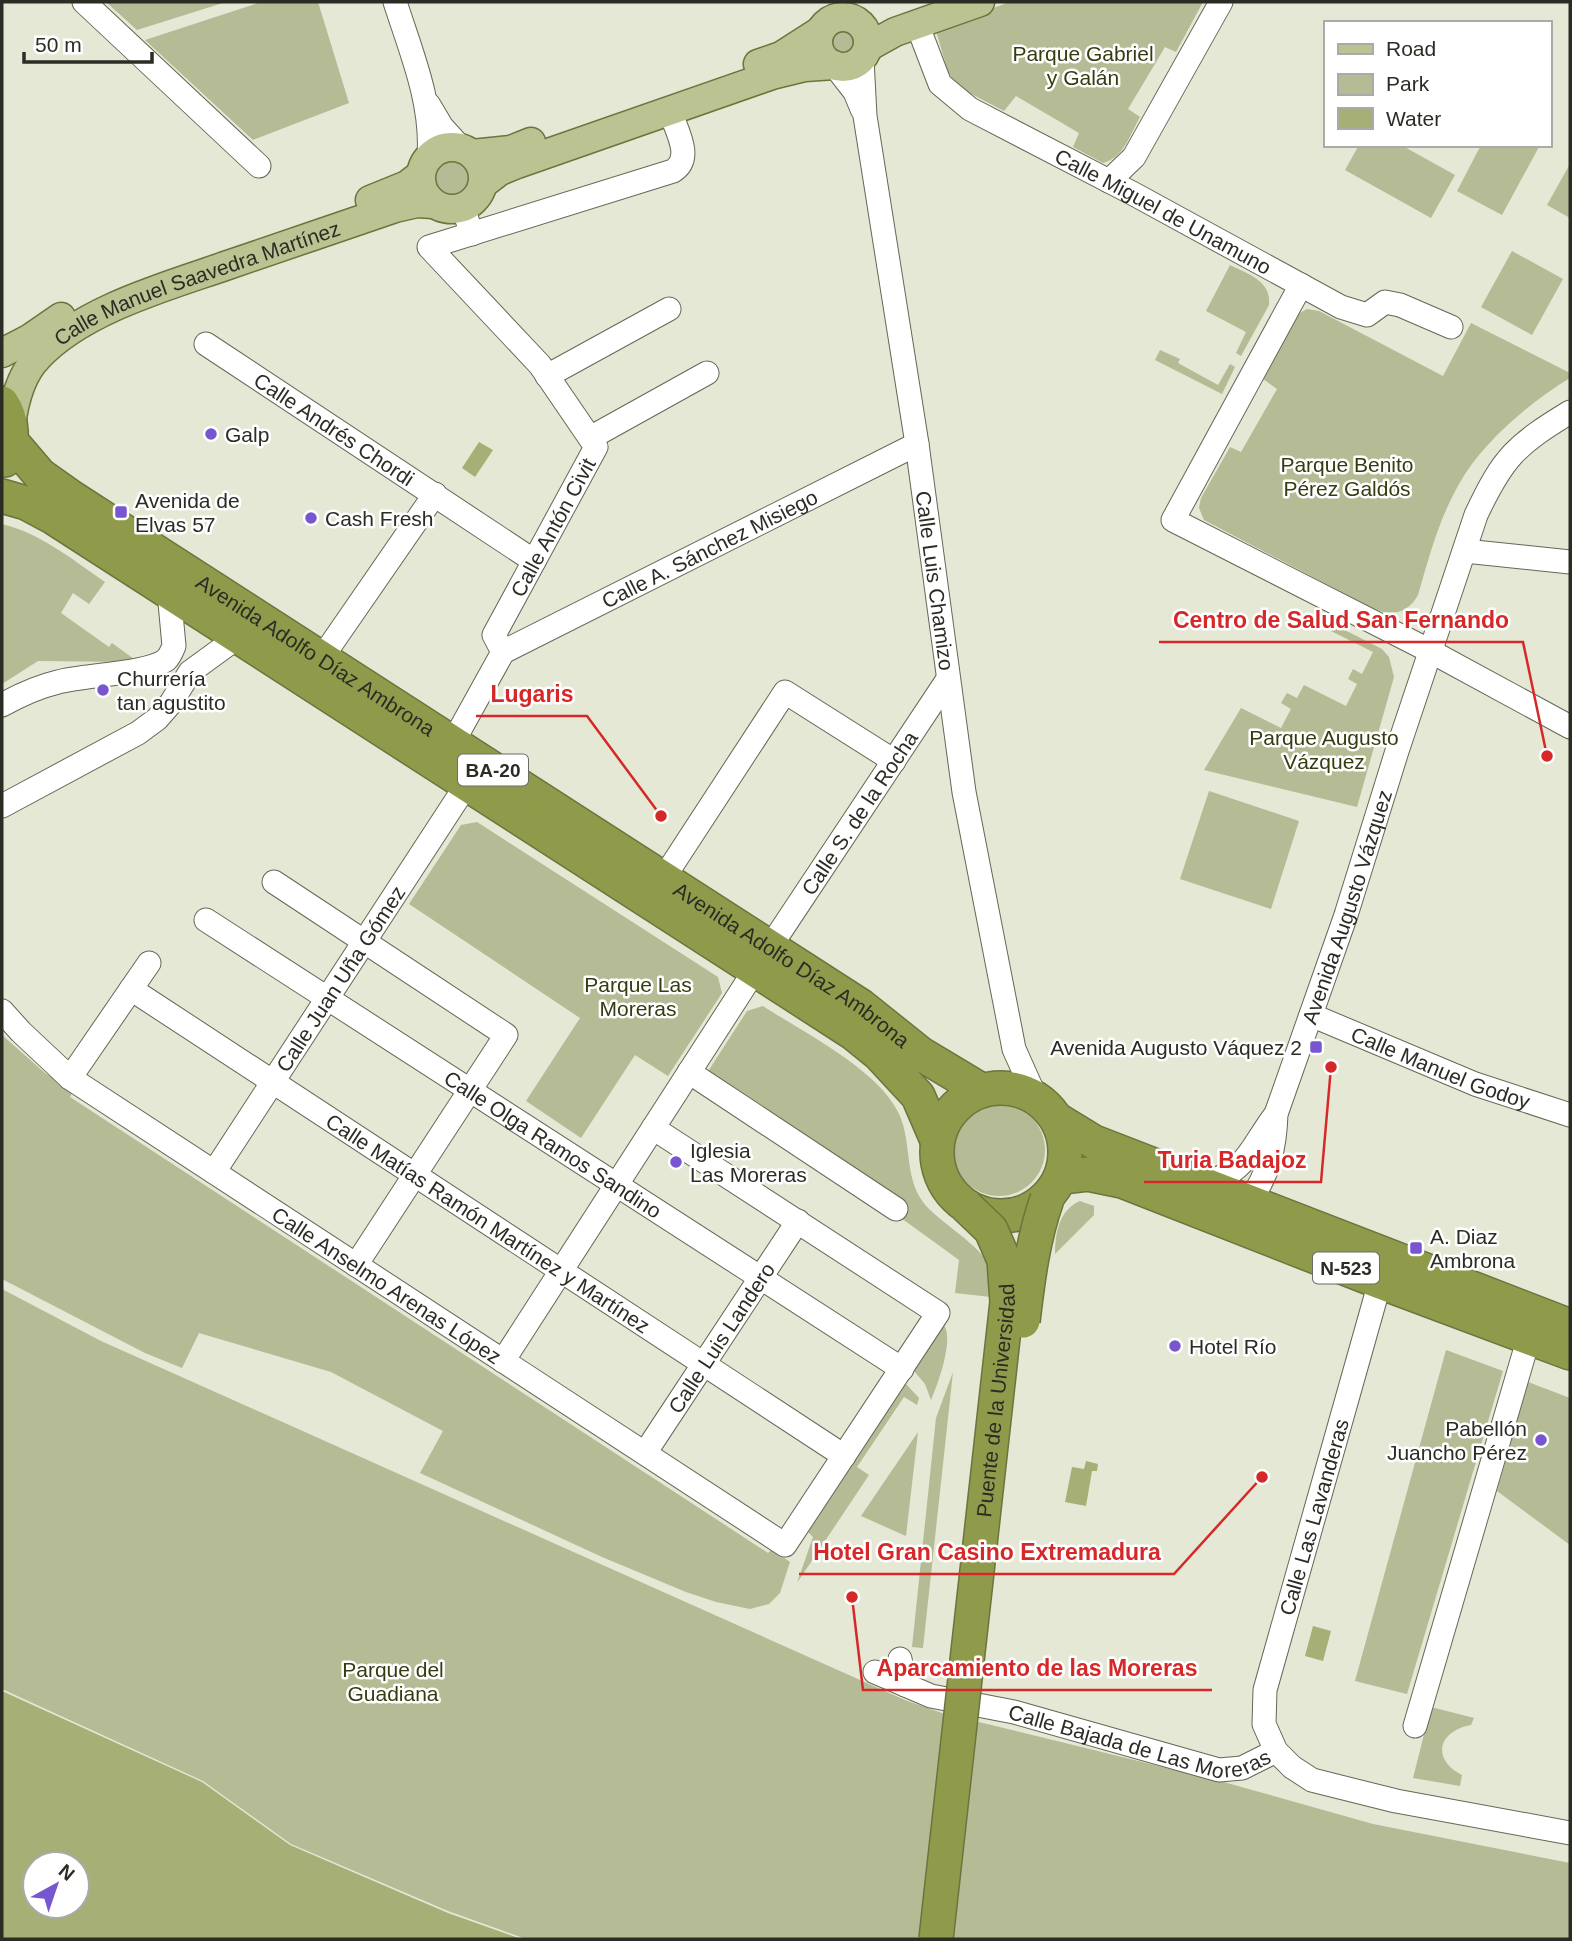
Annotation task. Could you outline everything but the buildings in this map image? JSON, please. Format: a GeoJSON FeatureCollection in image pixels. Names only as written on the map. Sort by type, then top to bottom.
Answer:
{"type":"FeatureCollection","features":[{"type":"Feature","properties":{"kind":"highway","name":"Avenida Adolfo Díaz Ambrona"},"geometry":{"type":"LineString","coordinates":[[6,434],[40,475],[71,498],[663,879],[879,1054],[918,1096],[937,1140]]}},
{"type":"Feature","properties":{"kind":"highway","name":"Avenida Adolfo Díaz Ambrona"},"geometry":{"type":"LineString","coordinates":[[2,496],[26,503],[54,518],[467,784],[762,959],[861,1006],[920,1054],[981,1090]]}},
{"type":"Feature","properties":{"kind":"highway"},"geometry":{"type":"LineString","coordinates":[[937,1140],[942,1124],[952,1109],[981,1090],[1009,1088],[1047,1108],[1064,1151],[1054,1188],[1029,1211],[1008,1217],[986,1215],[965,1206]]}},
{"type":"Feature","properties":{"kind":"highway","name":"N-523"},"geometry":{"type":"LineString","coordinates":[[1047,1108],[1094,1142],[1199,1182],[1256,1188],[1298,1220],[1570,1326]]}},
{"type":"Feature","properties":{"kind":"highway","name":"BA-20"},"geometry":{"type":"LineString","coordinates":[[937,1140],[937,1159],[942,1177],[951,1194],[965,1206]]}},
{"type":"Feature","properties":{"kind":"highway","name":"N-523"},"geometry":{"type":"LineString","coordinates":[[1054,1188],[1088,1174],[1122,1181],[1570,1353]]}},
{"type":"Feature","properties":{"kind":"highway"},"geometry":{"type":"LineString","coordinates":[[1122,1181],[1136,1179],[1224,1210],[1238,1208],[1256,1188]]}},
{"type":"Feature","properties":{"kind":"highway","name":"Puente de la Universidad"},"geometry":{"type":"LineString","coordinates":[[952,1939],[1030,1262],[1038,1224],[1054,1188]]}},
{"type":"Feature","properties":{"kind":"highway","name":"Puente de la Universidad"},"geometry":{"type":"LineString","coordinates":[[936,1939],[1007,1302],[1004,1260],[991,1230],[965,1206]]}},
{"type":"Feature","properties":{"kind":"main road"},"geometry":{"type":"LineString","coordinates":[[834,65],[805,67],[772,75],[517,164],[483,184],[468,221],[453,210],[442,209],[433,204],[424,194],[424,166],[446,147],[467,151],[511,150],[781,56],[845,25],[888,35],[925,13],[980,2]]}},
{"type":"Feature","properties":{"kind":"main road"},"geometry":{"type":"LineString","coordinates":[[834,65],[828,62],[818,45],[845,25]]}},
{"type":"Feature","properties":{"kind":"main road"},"geometry":{"type":"LineString","coordinates":[[467,151],[480,164],[483,184]]}},
{"type":"Feature","properties":{"kind":"main road","name":"Calle Manuel Saavedra Martínez"},"geometry":{"type":"LineString","coordinates":[[2,353],[106,292],[390,193],[424,166]]}},
{"type":"Feature","properties":{"kind":"main road","name":"Calle Manuel Saavedra Martínez"},"geometry":{"type":"LineString","coordinates":[[6,434],[13,404],[37,358],[61,337],[94,318],[187,280],[382,212],[417,204],[433,204]]}},
{"type":"Feature","properties":{"kind":"street"},"geometry":{"type":"LineString","coordinates":[[84,2],[259,166]]}},
{"type":"Feature","properties":{"kind":"street"},"geometry":{"type":"LineString","coordinates":[[395,2],[426,99],[442,127],[467,151]]}},
{"type":"Feature","properties":{"kind":"street"},"geometry":{"type":"LineString","coordinates":[[1108,181],[1135,157],[1221,2]]}},
{"type":"Feature","properties":{"kind":"street","name":"Calle Miguel de Unamuno"},"geometry":{"type":"LineString","coordinates":[[925,13],[934,72],[940,85],[970,109],[1341,307],[1367,315],[1385,302],[1400,304],[1451,327]]}},
{"type":"Feature","properties":{"kind":"street","name":"Calle Luis Chamizo"},"geometry":{"type":"LineString","coordinates":[[845,25],[865,116],[917,444],[964,792],[1014,1049],[1047,1108]]}},
{"type":"Feature","properties":{"kind":"street"},"geometry":{"type":"LineString","coordinates":[[834,65],[855,92],[865,116]]}},
{"type":"Feature","properties":{"kind":"street"},"geometry":{"type":"LineString","coordinates":[[424,166],[430,140],[426,99]]}},
{"type":"Feature","properties":{"kind":"street"},"geometry":{"type":"LineString","coordinates":[[468,221],[678,169],[684,155],[670,111]]}},
{"type":"Feature","properties":{"kind":"street"},"geometry":{"type":"LineString","coordinates":[[1135,157],[1134,182],[1137,196]]}},
{"type":"Feature","properties":{"kind":"street","name":"Calle Antón Civit"},"geometry":{"type":"LineString","coordinates":[[468,221],[429,247],[540,365],[596,447],[494,635],[503,652]]}},
{"type":"Feature","properties":{"kind":"street"},"geometry":{"type":"LineString","coordinates":[[1301,285],[1173,520],[1430,650],[1570,727]]}},
{"type":"Feature","properties":{"kind":"street"},"geometry":{"type":"LineString","coordinates":[[547,376],[669,309]]}},
{"type":"Feature","properties":{"kind":"street","name":"Calle Andrés Chordi"},"geometry":{"type":"LineString","coordinates":[[206,344],[534,561]]}},
{"type":"Feature","properties":{"kind":"street"},"geometry":{"type":"LineString","coordinates":[[590,438],[707,373]]}},
{"type":"Feature","properties":{"kind":"street","name":"Avenida Augusto Vázquez"},"geometry":{"type":"LineString","coordinates":[[1199,1182],[1219,1178],[1236,1170],[1276,1114],[1346,915],[1476,515],[1493,478],[1515,450],[1570,412]]}},
{"type":"Feature","properties":{"kind":"street","name":"Calle A. Sánchez Misiego"},"geometry":{"type":"LineString","coordinates":[[503,652],[917,444]]}},
{"type":"Feature","properties":{"kind":"street"},"geometry":{"type":"LineString","coordinates":[[321,659],[435,494]]}},
{"type":"Feature","properties":{"kind":"street"},"geometry":{"type":"LineString","coordinates":[[1465,551],[1570,562]]}},
{"type":"Feature","properties":{"kind":"street"},"geometry":{"type":"LineString","coordinates":[[169,592],[169,653]]}},
{"type":"Feature","properties":{"kind":"street"},"geometry":{"type":"LineString","coordinates":[[2,806],[138,733],[157,719],[171,703],[191,671],[238,636]]}},
{"type":"Feature","properties":{"kind":"street"},"geometry":{"type":"LineString","coordinates":[[452,744],[503,652]]}},
{"type":"Feature","properties":{"kind":"street"},"geometry":{"type":"LineString","coordinates":[[2,705],[32,689],[62,681],[100,676],[169,653],[184,657],[191,671]]}},
{"type":"Feature","properties":{"kind":"street","name":"Calle S. de la Rocha"},"geometry":{"type":"LineString","coordinates":[[503,1361],[762,959],[948,679]]}},
{"type":"Feature","properties":{"kind":"street"},"geometry":{"type":"LineString","coordinates":[[663,879],[785,692],[894,761]]}},
{"type":"Feature","properties":{"kind":"street","name":"Calle Juan Uña Gómez"},"geometry":{"type":"LineString","coordinates":[[214,1172],[467,784]]}},
{"type":"Feature","properties":{"kind":"street"},"geometry":{"type":"LineString","coordinates":[[274,881],[506,1035],[356,1265]]}},
{"type":"Feature","properties":{"kind":"street","name":"Calle Olga Ramos Sandino"},"geometry":{"type":"LineString","coordinates":[[206,920],[902,1369]]}},
{"type":"Feature","properties":{"kind":"street"},"geometry":{"type":"LineString","coordinates":[[71,1078],[149,964]]}},
{"type":"Feature","properties":{"kind":"street","name":"Calle Matías Ramón Martínez y Martínez"},"geometry":{"type":"LineString","coordinates":[[131,989],[844,1456]]}},
{"type":"Feature","properties":{"kind":"street","name":"Calle Anselmo Arenas López"},"geometry":{"type":"LineString","coordinates":[[2,1011],[71,1078],[785,1545],[844,1456]]}},
{"type":"Feature","properties":{"kind":"street","name":"Calle Manuel Godoy"},"geometry":{"type":"LineString","coordinates":[[1311,1015],[1475,1084],[1570,1115]]}},
{"type":"Feature","properties":{"kind":"street"},"geometry":{"type":"LineString","coordinates":[[690,1072],[896,1209]]}},
{"type":"Feature","properties":{"kind":"street","name":"Avenida Augusto Vázquez"},"geometry":{"type":"LineString","coordinates":[[1256,1188],[1275,1138],[1276,1114]]}},
{"type":"Feature","properties":{"kind":"street"},"geometry":{"type":"LineString","coordinates":[[653,1128],[938,1313],[844,1456]]}},
{"type":"Feature","properties":{"kind":"street","name":"Calle Luis Landero"},"geometry":{"type":"LineString","coordinates":[[645,1453],[798,1221]]}},
{"type":"Feature","properties":{"kind":"street","name":"Calle Las Lavanderas"},"geometry":{"type":"LineString","coordinates":[[1276,1751],[1264,1724],[1265,1690],[1380,1282]]}},
{"type":"Feature","properties":{"kind":"street"},"geometry":{"type":"LineString","coordinates":[[1415,1726],[1529,1337]]}},
{"type":"Feature","properties":{"kind":"street"},"geometry":{"type":"LineString","coordinates":[[900,1659],[905,1685]]}},
{"type":"Feature","properties":{"kind":"street","name":"Calle Bajada de Las Moreras"},"geometry":{"type":"LineString","coordinates":[[875,1672],[931,1696],[1014,1712],[1219,1770],[1242,1768],[1276,1751],[1292,1767],[1312,1780],[1395,1801],[1570,1833]]}},
{"type":"Feature","properties":{"kind":"green space"},"geometry":{"type":"Polygon","coordinates":[[[106,2],[226,2],[137,30],[106,2]]]}},
{"type":"Feature","properties":{"kind":"green space"},"geometry":{"type":"Polygon","coordinates":[[[261,2],[318,2],[349,103],[253,140],[145,40],[261,2]]]}},
{"type":"Feature","properties":{"kind":"green space","name":"Parque Gabriel y Galán"},"geometry":{"type":"Polygon","coordinates":[[[1010,2],[1203,2],[1176,52],[1165,47],[1128,109],[1140,117],[1126,144],[1116,156],[1103,163],[1073,147],[1079,133],[1016,96],[1004,111],[958,87],[948,72],[936,31],[942,26],[1010,2]]]}},
{"type":"Feature","properties":{"kind":"green space"},"geometry":{"type":"Polygon","coordinates":[[[843,23],[856,28],[861,41],[856,54],[843,59],[830,54],[825,41],[830,28],[843,23]]]}},
{"type":"Feature","properties":{"kind":"green space"},"geometry":{"type":"Polygon","coordinates":[[[1358,147],[1405,147],[1455,175],[1431,218],[1345,170],[1358,147]]]}},
{"type":"Feature","properties":{"kind":"green space"},"geometry":{"type":"Polygon","coordinates":[[[1480,147],[1539,147],[1502,215],[1457,191],[1480,147]]]}},
{"type":"Feature","properties":{"kind":"green space"},"geometry":{"type":"Polygon","coordinates":[[[452,161],[465,166],[470,179],[465,192],[452,197],[439,192],[434,179],[439,166],[452,161]]]}},
{"type":"Feature","properties":{"kind":"green space"},"geometry":{"type":"Polygon","coordinates":[[[1570,164],[1570,218],[1547,205],[1570,164]]]}},
{"type":"Feature","properties":{"kind":"green space"},"geometry":{"type":"Polygon","coordinates":[[[1512,251],[1563,279],[1532,335],[1481,307],[1512,251]]]}},
{"type":"Feature","properties":{"kind":"green space"},"geometry":{"type":"Polygon","coordinates":[[[1230,265],[1257,279],[1267,290],[1269,297],[1269,305],[1241,356],[1236,353],[1246,332],[1206,311],[1230,265]]]}},
{"type":"Feature","properties":{"kind":"green space","name":"Parque Benito Pérez Galdós"},"geometry":{"type":"Polygon","coordinates":[[[1307,309],[1319,311],[1443,376],[1471,323],[1570,373],[1570,378],[1508,425],[1469,469],[1440,524],[1418,595],[1409,607],[1397,612],[1384,612],[1370,607],[1204,520],[1199,508],[1201,498],[1230,447],[1241,452],[1277,389],[1263,379],[1298,314],[1307,309]]]}},
{"type":"Feature","properties":{"kind":"green space"},"geometry":{"type":"Polygon","coordinates":[[[1160,350],[1180,359],[1178,363],[1218,385],[1230,364],[1235,367],[1222,394],[1155,360],[1160,350]]]}},
{"type":"Feature","properties":{"kind":"green space"},"geometry":{"type":"Polygon","coordinates":[[[2,524],[43,541],[105,582],[89,604],[73,593],[61,613],[109,647],[112,643],[134,659],[131,662],[38,661],[2,684],[2,524]]]}},
{"type":"Feature","properties":{"kind":"green space","name":"Parque Augusto Vázquez"},"geometry":{"type":"Polygon","coordinates":[[[1335,625],[1382,649],[1389,657],[1394,677],[1357,807],[1204,770],[1241,708],[1281,728],[1291,709],[1281,703],[1287,693],[1297,698],[1304,685],[1346,706],[1357,684],[1348,679],[1353,669],[1362,674],[1373,652],[1331,631],[1335,625]]]}},
{"type":"Feature","properties":{"kind":"green space"},"geometry":{"type":"Polygon","coordinates":[[[1209,791],[1299,821],[1271,909],[1180,879],[1209,791]]]}},
{"type":"Feature","properties":{"kind":"green space","name":"Parque Las Moreras"},"geometry":{"type":"Polygon","coordinates":[[[477,822],[718,977],[722,993],[668,1076],[635,1055],[581,1138],[526,1101],[580,1018],[409,904],[461,825],[477,822]]]}},
{"type":"Feature","properties":{"kind":"green space","name":"Parque Las Moreras"},"geometry":{"type":"Polygon","coordinates":[[[763,1006],[837,1052],[887,1095],[902,1121],[910,1169],[917,1191],[930,1209],[984,1258],[989,1269],[991,1297],[955,1293],[959,1260],[705,1076],[747,1011],[763,1006]]]}},
{"type":"Feature","properties":{"kind":"green space"},"geometry":{"type":"Polygon","coordinates":[[[2,1035],[45,1073],[73,1091],[70,1097],[768,1553],[772,1549],[790,1562],[780,1593],[769,1604],[750,1609],[686,1592],[602,1557],[420,1473],[443,1431],[331,1372],[199,1333],[182,1368],[145,1353],[2,1279],[2,1035]]]}},
{"type":"Feature","properties":{"kind":"green space"},"geometry":{"type":"Polygon","coordinates":[[[999,1104],[1016,1108],[1031,1118],[1041,1133],[1045,1150],[1041,1167],[1031,1182],[1016,1192],[999,1196],[982,1192],[967,1182],[957,1167],[953,1150],[957,1133],[967,1118],[982,1108],[999,1104]]]}},
{"type":"Feature","properties":{"kind":"green space"},"geometry":{"type":"Polygon","coordinates":[[[1080,1201],[1094,1206],[1094,1215],[1055,1254],[1056,1238],[1063,1216],[1080,1201]]]}},
{"type":"Feature","properties":{"kind":"green space","name":"Parque del Guadiana"},"geometry":{"type":"Polygon","coordinates":[[[2,1289],[101,1341],[905,1700],[942,1713],[1220,1781],[1373,1824],[1570,1863],[1570,1939],[526,1939],[448,1911],[291,1844],[203,1781],[2,1689],[2,1289]]]}},
{"type":"Feature","properties":{"kind":"green space"},"geometry":{"type":"Polygon","coordinates":[[[944,1325],[947,1332],[946,1351],[931,1400],[925,1384],[914,1371],[944,1325]]]}},
{"type":"Feature","properties":{"kind":"green space"},"geometry":{"type":"Polygon","coordinates":[[[1446,1350],[1503,1371],[1407,1694],[1355,1681],[1446,1350]]]}},
{"type":"Feature","properties":{"kind":"green space"},"geometry":{"type":"Polygon","coordinates":[[[953,1372],[923,1648],[912,1647],[936,1418],[953,1372]]]}},
{"type":"Feature","properties":{"kind":"green space","name":"Pabellón Juancho Pérez"},"geometry":{"type":"Polygon","coordinates":[[[1528,1382],[1570,1398],[1570,1545],[1497,1491],[1528,1382]]]}},
{"type":"Feature","properties":{"kind":"green space"},"geometry":{"type":"Polygon","coordinates":[[[906,1384],[919,1398],[917,1405],[904,1397],[857,1467],[869,1475],[797,1583],[813,1537],[808,1532],[906,1384]]]}},
{"type":"Feature","properties":{"kind":"green space"},"geometry":{"type":"Polygon","coordinates":[[[918,1432],[906,1536],[861,1516],[918,1432]]]}},
{"type":"Feature","properties":{"kind":"green space"},"geometry":{"type":"Polygon","coordinates":[[[1431,1707],[1474,1718],[1471,1725],[1451,1733],[1442,1746],[1446,1761],[1462,1775],[1460,1786],[1413,1778],[1431,1707]]]}},
{"type":"Feature","properties":{"kind":"water"},"geometry":{"type":"Polygon","coordinates":[[[479,442],[493,450],[475,477],[462,468],[479,442]]]}},
{"type":"Feature","properties":{"kind":"water"},"geometry":{"type":"Polygon","coordinates":[[[1086,1461],[1098,1464],[1097,1471],[1092,1471],[1086,1506],[1065,1502],[1072,1467],[1084,1469],[1086,1461]]]}},
{"type":"Feature","properties":{"kind":"water"},"geometry":{"type":"Polygon","coordinates":[[[1313,1626],[1331,1631],[1323,1661],[1305,1656],[1313,1626]]]}},
{"type":"Feature","properties":{"kind":"water"},"geometry":{"type":"Polygon","coordinates":[[[2,1691],[202,1782],[290,1845],[448,1913],[521,1939],[2,1939],[2,1691]]]}},
{"type":"Feature","properties":{"kind":"place","name":"Galp"},"geometry":{"type":"Point","coordinates":[211,434]}},
{"type":"Feature","properties":{"kind":"place","name":"Avenida de Elvas 57"},"geometry":{"type":"Point","coordinates":[121,512]}},
{"type":"Feature","properties":{"kind":"place","name":"Cash Fresh"},"geometry":{"type":"Point","coordinates":[311,518]}},
{"type":"Feature","properties":{"kind":"place","name":"Churrería tan agustito"},"geometry":{"type":"Point","coordinates":[103,690]}},
{"type":"Feature","properties":{"kind":"place","name":"Centro de Salud San Fernando"},"geometry":{"type":"Point","coordinates":[1547,756]}},
{"type":"Feature","properties":{"kind":"place","name":"Lugaris"},"geometry":{"type":"Point","coordinates":[661,816]}},
{"type":"Feature","properties":{"kind":"place","name":"Avenida Augusto Váquez 2"},"geometry":{"type":"Point","coordinates":[1316,1047]}},
{"type":"Feature","properties":{"kind":"place","name":"Turia Badajoz"},"geometry":{"type":"Point","coordinates":[1331,1067]}},
{"type":"Feature","properties":{"kind":"place","name":"Iglesia Las Moreras"},"geometry":{"type":"Point","coordinates":[676,1162]}},
{"type":"Feature","properties":{"kind":"place","name":"A. Diaz Ambrona"},"geometry":{"type":"Point","coordinates":[1416,1248]}},
{"type":"Feature","properties":{"kind":"place","name":"Hotel Río"},"geometry":{"type":"Point","coordinates":[1175,1346]}},
{"type":"Feature","properties":{"kind":"place","name":"Pabellón Juancho Pérez"},"geometry":{"type":"Point","coordinates":[1541,1440]}},
{"type":"Feature","properties":{"kind":"place","name":"Hotel Gran Casino Extremadura"},"geometry":{"type":"Point","coordinates":[1262,1477]}},
{"type":"Feature","properties":{"kind":"place","name":"Aparcamiento de las Moreras"},"geometry":{"type":"Point","coordinates":[852,1597]}}]}
